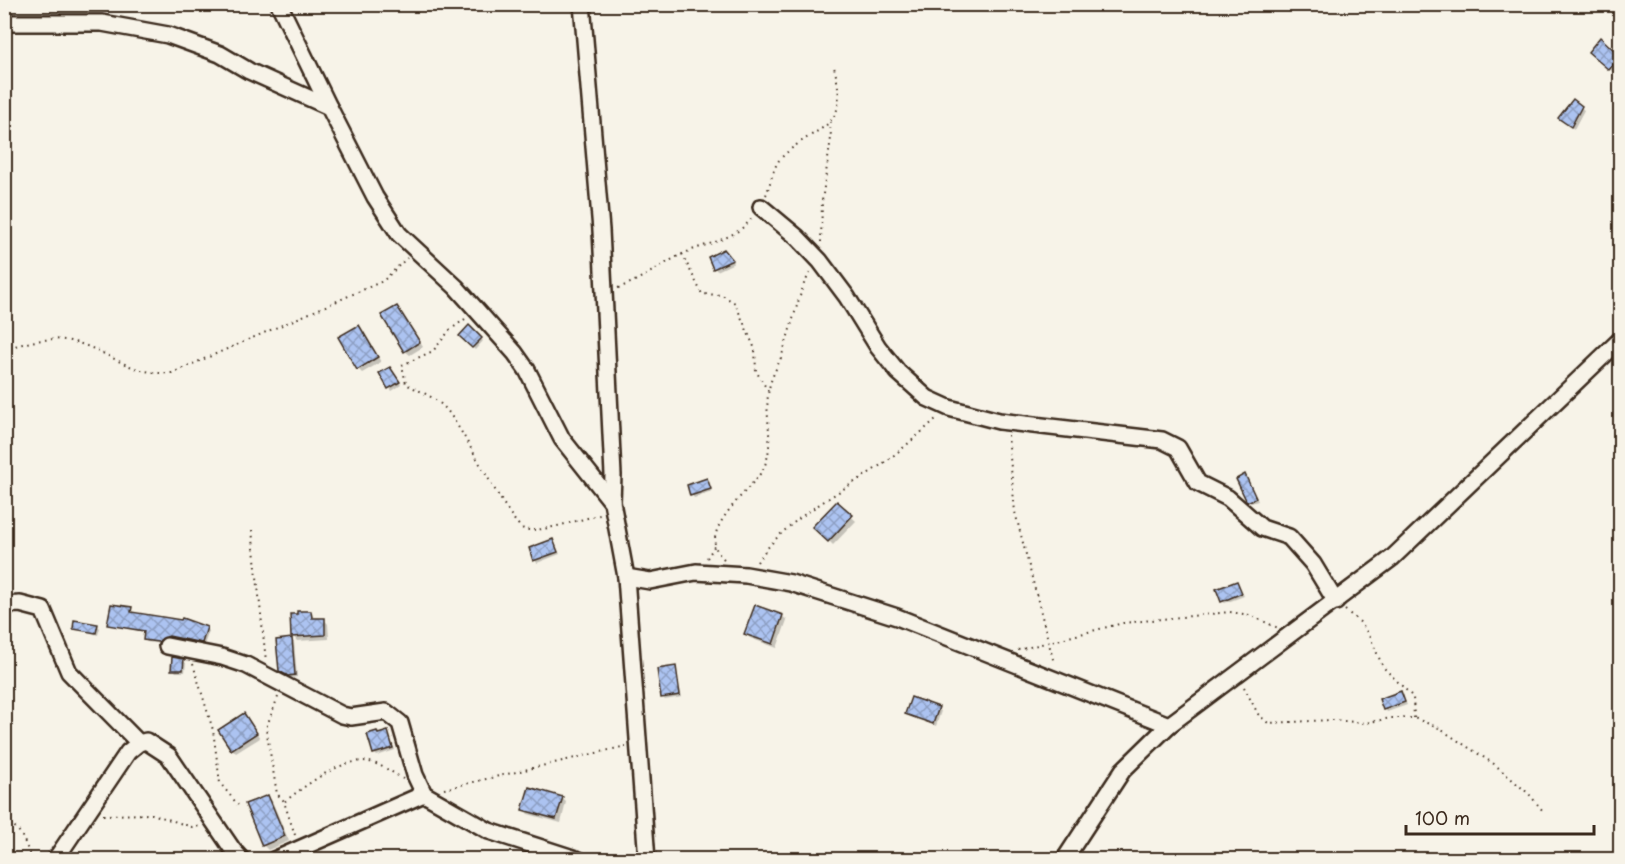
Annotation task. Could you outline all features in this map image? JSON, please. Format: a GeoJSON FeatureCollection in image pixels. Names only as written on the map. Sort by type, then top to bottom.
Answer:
{"type":"FeatureCollection","features":[{"type":"Feature","properties":{"kind":"street"},"geometry":{"type":"LineString","coordinates":[[279,4],[329,107],[387,216],[415,250],[456,287],[521,361],[562,439],[613,507]]}},
{"type":"Feature","properties":{"kind":"street"},"geometry":{"type":"LineString","coordinates":[[582,4],[604,292],[614,476],[613,507],[626,577],[647,860]]}},
{"type":"Feature","properties":{"kind":"street"},"geometry":{"type":"LineString","coordinates":[[4,23],[102,23],[168,35],[219,54],[249,71],[329,107]]}},
{"type":"Feature","properties":{"kind":"street"},"geometry":{"type":"LineString","coordinates":[[761,207],[798,237],[820,261],[898,372],[927,398],[949,408],[999,421],[1162,440],[1178,448],[1198,483],[1228,498],[1262,528],[1289,537],[1313,564],[1336,602]]}},
{"type":"Feature","properties":{"kind":"street"},"geometry":{"type":"LineString","coordinates":[[1064,860],[1123,770],[1169,725],[1392,558],[1620,340]]}},
{"type":"Feature","properties":{"kind":"street"},"geometry":{"type":"LineString","coordinates":[[626,577],[650,581],[696,572],[748,575],[827,594],[897,617],[1169,725]]}},
{"type":"Feature","properties":{"kind":"street"},"geometry":{"type":"LineString","coordinates":[[4,604],[20,604],[43,610],[69,672],[139,743]]}},
{"type":"Feature","properties":{"kind":"street"},"geometry":{"type":"LineString","coordinates":[[167,646],[222,657],[267,676],[342,715],[351,717],[386,712],[394,717],[403,732],[422,790],[489,831],[579,860]]}},
{"type":"Feature","properties":{"kind":"street"},"geometry":{"type":"LineString","coordinates":[[55,860],[115,770],[139,743],[152,742],[169,756],[242,860]]}},
{"type":"Feature","properties":{"kind":"street"},"geometry":{"type":"LineString","coordinates":[[274,860],[422,790]]}},
{"type":"Feature","properties":{"kind":"path"},"geometry":{"type":"LineString","coordinates":[[604,292],[649,275],[682,254],[738,233],[761,207],[780,158],[830,122],[840,102],[834,67]]}},
{"type":"Feature","properties":{"kind":"path"},"geometry":{"type":"LineString","coordinates":[[830,122],[831,138],[822,201],[820,261],[804,284],[768,391],[770,444],[767,459],[762,471],[720,522],[715,545],[721,556],[748,575],[764,552],[796,520],[835,492],[874,470],[949,408]]}},
{"type":"Feature","properties":{"kind":"path"},"geometry":{"type":"LineString","coordinates":[[4,349],[40,340],[68,340],[134,369],[158,374],[172,373],[383,281],[415,250]]}},
{"type":"Feature","properties":{"kind":"path"},"geometry":{"type":"LineString","coordinates":[[682,254],[702,294],[722,295],[735,303],[755,350],[756,371],[768,391]]}},
{"type":"Feature","properties":{"kind":"path"},"geometry":{"type":"LineString","coordinates":[[478,311],[450,330],[433,351],[402,364],[406,384],[436,399],[447,409],[487,472],[515,524],[522,529],[538,529],[613,507]]}},
{"type":"Feature","properties":{"kind":"path"},"geometry":{"type":"LineString","coordinates":[[999,421],[1008,436],[1015,512],[1046,641],[1059,680]]}},
{"type":"Feature","properties":{"kind":"path"},"geometry":{"type":"LineString","coordinates":[[252,530],[267,676]]}},
{"type":"Feature","properties":{"kind":"path"},"geometry":{"type":"LineString","coordinates":[[1336,602],[1361,623],[1374,643],[1383,667],[1413,697],[1414,718]]}},
{"type":"Feature","properties":{"kind":"path"},"geometry":{"type":"LineString","coordinates":[[997,656],[1046,641],[1123,623],[1230,612],[1250,615],[1291,634]]}},
{"type":"Feature","properties":{"kind":"path"},"geometry":{"type":"LineString","coordinates":[[189,650],[213,730],[220,783],[238,805]]}},
{"type":"Feature","properties":{"kind":"path"},"geometry":{"type":"LineString","coordinates":[[1237,674],[1258,714],[1268,723],[1333,720],[1365,723],[1392,718],[1414,718],[1443,731],[1494,764],[1529,794],[1543,811]]}},
{"type":"Feature","properties":{"kind":"path"},"geometry":{"type":"LineString","coordinates":[[283,686],[266,728],[277,794],[284,802],[298,850]]}},
{"type":"Feature","properties":{"kind":"path"},"geometry":{"type":"LineString","coordinates":[[284,802],[331,772],[365,761],[422,790],[637,744]]}},
{"type":"Feature","properties":{"kind":"path"},"geometry":{"type":"LineString","coordinates":[[86,816],[152,814],[192,826],[217,824]]}},
{"type":"Feature","properties":{"kind":"path"},"geometry":{"type":"LineString","coordinates":[[4,821],[15,825],[21,833],[32,860]]}},
{"type":"Feature","properties":{"kind":"building"},"geometry":{"type":"Polygon","coordinates":[[[1600,37],[1620,56],[1609,70],[1588,52],[1600,37]]]}},
{"type":"Feature","properties":{"kind":"building"},"geometry":{"type":"Polygon","coordinates":[[[1573,99],[1582,106],[1571,127],[1558,118],[1573,99]]]}},
{"type":"Feature","properties":{"kind":"building"},"geometry":{"type":"Polygon","coordinates":[[[724,249],[733,260],[713,269],[708,257],[724,249]]]}},
{"type":"Feature","properties":{"kind":"building"},"geometry":{"type":"Polygon","coordinates":[[[397,306],[420,342],[404,352],[381,315],[397,306]]]}},
{"type":"Feature","properties":{"kind":"building"},"geometry":{"type":"Polygon","coordinates":[[[359,325],[378,357],[357,370],[338,337],[359,325]]]}},
{"type":"Feature","properties":{"kind":"building"},"geometry":{"type":"Polygon","coordinates":[[[469,325],[482,338],[472,348],[459,336],[469,325]]]}},
{"type":"Feature","properties":{"kind":"building"},"geometry":{"type":"Polygon","coordinates":[[[390,367],[400,382],[388,389],[379,373],[390,367]]]}},
{"type":"Feature","properties":{"kind":"building"},"geometry":{"type":"Polygon","coordinates":[[[1245,474],[1256,498],[1247,502],[1236,479],[1245,474]]]}},
{"type":"Feature","properties":{"kind":"building"},"geometry":{"type":"Polygon","coordinates":[[[707,478],[711,489],[690,496],[687,485],[707,478]]]}},
{"type":"Feature","properties":{"kind":"building"},"geometry":{"type":"Polygon","coordinates":[[[837,501],[853,515],[828,542],[812,527],[837,501]]]}},
{"type":"Feature","properties":{"kind":"building"},"geometry":{"type":"Polygon","coordinates":[[[553,539],[558,552],[533,561],[529,548],[553,539]]]}},
{"type":"Feature","properties":{"kind":"building"},"geometry":{"type":"Polygon","coordinates":[[[1237,581],[1242,593],[1221,602],[1216,589],[1237,581]]]}},
{"type":"Feature","properties":{"kind":"building"},"geometry":{"type":"Polygon","coordinates":[[[111,604],[132,607],[131,612],[181,620],[182,618],[207,627],[202,643],[169,636],[158,642],[143,640],[144,631],[107,625],[111,604]]]}},
{"type":"Feature","properties":{"kind":"building"},"geometry":{"type":"Polygon","coordinates":[[[755,605],[783,615],[773,644],[744,634],[755,605]]]}},
{"type":"Feature","properties":{"kind":"building"},"geometry":{"type":"Polygon","coordinates":[[[297,611],[311,611],[312,618],[325,618],[325,635],[291,637],[290,614],[297,614],[297,611]]]}},
{"type":"Feature","properties":{"kind":"building"},"geometry":{"type":"Polygon","coordinates":[[[74,620],[98,624],[96,633],[73,629],[74,620]]]}},
{"type":"Feature","properties":{"kind":"building"},"geometry":{"type":"Polygon","coordinates":[[[292,638],[295,675],[288,676],[279,671],[276,640],[292,638]]]}},
{"type":"Feature","properties":{"kind":"building"},"geometry":{"type":"Polygon","coordinates":[[[172,657],[184,659],[183,670],[171,670],[172,657]]]}},
{"type":"Feature","properties":{"kind":"building"},"geometry":{"type":"Polygon","coordinates":[[[676,666],[680,695],[661,698],[657,669],[676,666]]]}},
{"type":"Feature","properties":{"kind":"building"},"geometry":{"type":"Polygon","coordinates":[[[1401,691],[1405,702],[1383,710],[1379,699],[1401,691]]]}},
{"type":"Feature","properties":{"kind":"building"},"geometry":{"type":"Polygon","coordinates":[[[911,697],[939,707],[933,724],[905,714],[911,697]]]}},
{"type":"Feature","properties":{"kind":"building"},"geometry":{"type":"Polygon","coordinates":[[[244,713],[257,733],[231,750],[218,730],[244,713]]]}},
{"type":"Feature","properties":{"kind":"building"},"geometry":{"type":"Polygon","coordinates":[[[377,731],[378,734],[388,731],[393,748],[373,754],[367,734],[377,731]]]}},
{"type":"Feature","properties":{"kind":"building"},"geometry":{"type":"Polygon","coordinates":[[[529,787],[563,797],[556,819],[522,810],[529,787]]]}},
{"type":"Feature","properties":{"kind":"building"},"geometry":{"type":"Polygon","coordinates":[[[268,795],[285,836],[262,846],[245,804],[268,795]]]}}]}
